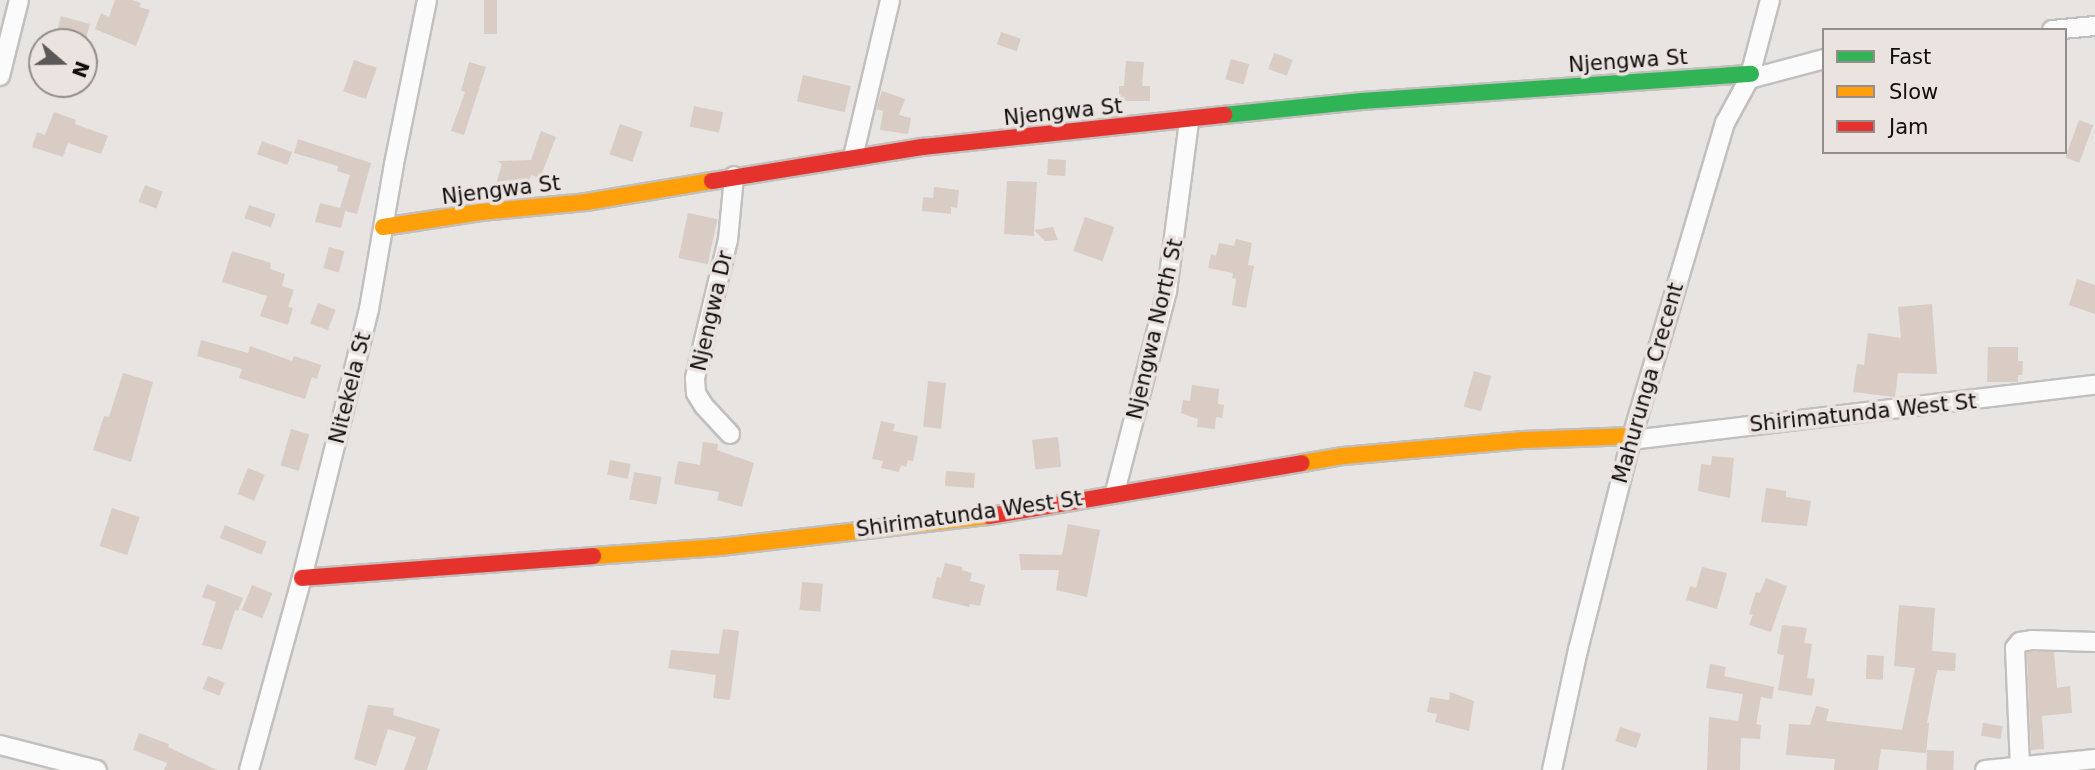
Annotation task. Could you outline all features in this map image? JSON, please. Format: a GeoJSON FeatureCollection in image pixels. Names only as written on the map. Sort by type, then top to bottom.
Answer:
{"type":"FeatureCollection","features":[{"type":"Feature","properties":{"kind":"street"},"geometry":{"type":"LineString","coordinates":[[0,76],[19,0]]}},
{"type":"Feature","properties":{"kind":"street","name":"Nitekela St"},"geometry":{"type":"LineString","coordinates":[[248,770],[302,578],[369,309],[427,0]]}},
{"type":"Feature","properties":{"kind":"street"},"geometry":{"type":"LineString","coordinates":[[853,157],[890,0]]}},
{"type":"Feature","properties":{"kind":"street","name":"Mahurunga Crecent"},"geometry":{"type":"LineString","coordinates":[[1552,770],[1578,650],[1632,438],[1705,183],[1725,123],[1750,76],[1770,0]]}},
{"type":"Feature","properties":{"kind":"street"},"geometry":{"type":"LineString","coordinates":[[2067,29],[2095,26]]}},
{"type":"Feature","properties":{"kind":"street"},"geometry":{"type":"LineString","coordinates":[[1750,76],[1822,59]]}},
{"type":"Feature","properties":{"kind":"street","name":"Njengwa St"},"geometry":{"type":"LineString","coordinates":[[383,227],[586,201],[853,157],[1081,130],[1189,122],[1362,101],[1750,76]]}},
{"type":"Feature","properties":{"kind":"street","name":"Njengwa North St"},"geometry":{"type":"LineString","coordinates":[[1115,492],[1167,291],[1189,122]]}},
{"type":"Feature","properties":{"kind":"street","name":"Njengwa Dr"},"geometry":{"type":"LineString","coordinates":[[730,434],[704,406],[696,393],[695,378],[728,240],[734,176]]}},
{"type":"Feature","properties":{"kind":"street","name":"Shirimatunda West St"},"geometry":{"type":"LineString","coordinates":[[302,578],[719,547],[983,517],[1115,492],[1343,456],[1523,440],[1632,438],[2095,385]]}},
{"type":"Feature","properties":{"kind":"street"},"geometry":{"type":"LineString","coordinates":[[2020,766],[2015,648],[2020,642],[2032,640],[2095,642]]}},
{"type":"Feature","properties":{"kind":"street"},"geometry":{"type":"LineString","coordinates":[[0,745],[97,770]]}},
{"type":"Feature","properties":{"kind":"street"},"geometry":{"type":"LineString","coordinates":[[1985,770],[2095,759]]}},
{"type":"Feature","properties":{"kind":"building"},"geometry":{"type":"Polygon","coordinates":[[[115,0],[132,0],[141,3],[139,7],[150,10],[136,46],[95,28],[101,13],[109,17],[115,0]]]}},
{"type":"Feature","properties":{"kind":"building"},"geometry":{"type":"Polygon","coordinates":[[[484,0],[497,0],[497,34],[484,34],[484,0]]]}},
{"type":"Feature","properties":{"kind":"building"},"geometry":{"type":"Polygon","coordinates":[[[61,16],[90,24],[89,28],[58,28],[61,16]]]}},
{"type":"Feature","properties":{"kind":"building"},"geometry":{"type":"Polygon","coordinates":[[[1001,32],[1021,39],[1017,51],[997,44],[1001,32]]]}},
{"type":"Feature","properties":{"kind":"building"},"geometry":{"type":"Polygon","coordinates":[[[1274,53],[1293,60],[1287,76],[1268,69],[1274,53]]]}},
{"type":"Feature","properties":{"kind":"building"},"geometry":{"type":"Polygon","coordinates":[[[1231,59],[1249,64],[1243,84],[1225,79],[1231,59]]]}},
{"type":"Feature","properties":{"kind":"building"},"geometry":{"type":"Polygon","coordinates":[[[354,60],[377,68],[366,99],[343,91],[354,60]]]}},
{"type":"Feature","properties":{"kind":"building"},"geometry":{"type":"Polygon","coordinates":[[[1126,61],[1144,62],[1142,86],[1150,86],[1150,101],[1119,101],[1119,86],[1124,86],[1126,61]]]}},
{"type":"Feature","properties":{"kind":"building"},"geometry":{"type":"Polygon","coordinates":[[[469,62],[486,67],[464,135],[451,131],[465,92],[461,91],[469,62]]]}},
{"type":"Feature","properties":{"kind":"building"},"geometry":{"type":"Polygon","coordinates":[[[803,75],[851,86],[845,112],[797,101],[803,75]]]}},
{"type":"Feature","properties":{"kind":"building"},"geometry":{"type":"Polygon","coordinates":[[[882,91],[905,99],[899,115],[911,118],[908,134],[880,130],[883,111],[876,109],[882,91]]]}},
{"type":"Feature","properties":{"kind":"building"},"geometry":{"type":"Polygon","coordinates":[[[694,106],[723,112],[719,133],[690,127],[694,106]]]}},
{"type":"Feature","properties":{"kind":"building"},"geometry":{"type":"Polygon","coordinates":[[[54,112],[76,120],[75,124],[108,136],[101,154],[68,143],[63,157],[32,147],[37,132],[45,135],[54,112]]]}},
{"type":"Feature","properties":{"kind":"building"},"geometry":{"type":"Polygon","coordinates":[[[2079,120],[2093,125],[2079,163],[2065,158],[2079,120]]]}},
{"type":"Feature","properties":{"kind":"building"},"geometry":{"type":"Polygon","coordinates":[[[620,124],[643,132],[632,162],[610,154],[620,124]]]}},
{"type":"Feature","properties":{"kind":"building"},"geometry":{"type":"Polygon","coordinates":[[[541,131],[556,137],[540,178],[531,175],[525,193],[514,194],[495,188],[502,164],[497,161],[533,160],[541,131]]]}},
{"type":"Feature","properties":{"kind":"building"},"geometry":{"type":"Polygon","coordinates":[[[298,139],[371,163],[357,214],[345,211],[341,228],[315,222],[320,203],[340,208],[350,175],[337,171],[338,166],[294,153],[298,139]]]}},
{"type":"Feature","properties":{"kind":"building"},"geometry":{"type":"Polygon","coordinates":[[[262,141],[292,152],[287,165],[257,154],[262,141]]]}},
{"type":"Feature","properties":{"kind":"building"},"geometry":{"type":"Polygon","coordinates":[[[1048,159],[1066,160],[1065,176],[1047,175],[1048,159]]]}},
{"type":"Feature","properties":{"kind":"building"},"geometry":{"type":"Polygon","coordinates":[[[1007,181],[1037,182],[1034,236],[1004,234],[1007,181]]]}},
{"type":"Feature","properties":{"kind":"building"},"geometry":{"type":"Polygon","coordinates":[[[145,185],[163,192],[156,209],[139,202],[145,185]]]}},
{"type":"Feature","properties":{"kind":"building"},"geometry":{"type":"Polygon","coordinates":[[[934,187],[959,190],[957,208],[951,207],[951,214],[922,211],[923,197],[933,198],[934,187]]]}},
{"type":"Feature","properties":{"kind":"building"},"geometry":{"type":"Polygon","coordinates":[[[249,205],[275,214],[271,227],[244,218],[249,205]]]}},
{"type":"Feature","properties":{"kind":"building"},"geometry":{"type":"Polygon","coordinates":[[[688,213],[717,219],[708,264],[678,258],[688,213]]]}},
{"type":"Feature","properties":{"kind":"building"},"geometry":{"type":"Polygon","coordinates":[[[1085,217],[1114,227],[1103,261],[1073,251],[1085,217]]]}},
{"type":"Feature","properties":{"kind":"building"},"geometry":{"type":"Polygon","coordinates":[[[1053,227],[1058,240],[1045,241],[1034,230],[1053,227]]]}},
{"type":"Feature","properties":{"kind":"building"},"geometry":{"type":"Polygon","coordinates":[[[1236,239],[1252,243],[1248,265],[1254,266],[1246,308],[1232,305],[1236,279],[1232,278],[1233,273],[1208,268],[1211,254],[1216,256],[1219,243],[1234,246],[1236,239]]]}},
{"type":"Feature","properties":{"kind":"building"},"geometry":{"type":"Polygon","coordinates":[[[329,247],[344,251],[339,272],[323,268],[329,247]]]}},
{"type":"Feature","properties":{"kind":"building"},"geometry":{"type":"Polygon","coordinates":[[[232,251],[271,263],[270,269],[285,274],[282,286],[294,290],[288,307],[293,308],[288,325],[260,316],[267,296],[222,282],[232,251]]]}},
{"type":"Feature","properties":{"kind":"building"},"geometry":{"type":"Polygon","coordinates":[[[2077,279],[2095,285],[2095,314],[2069,305],[2077,279]]]}},
{"type":"Feature","properties":{"kind":"building"},"geometry":{"type":"Polygon","coordinates":[[[318,303],[336,310],[328,330],[310,324],[318,303]]]}},
{"type":"Feature","properties":{"kind":"building"},"geometry":{"type":"Polygon","coordinates":[[[1932,304],[1937,374],[1898,373],[1895,397],[1853,392],[1857,364],[1864,365],[1868,333],[1901,338],[1898,307],[1932,304]]]}},
{"type":"Feature","properties":{"kind":"building"},"geometry":{"type":"Polygon","coordinates":[[[201,340],[248,353],[250,346],[292,361],[294,356],[321,365],[317,379],[312,377],[305,399],[239,378],[242,369],[197,356],[201,340]]]}},
{"type":"Feature","properties":{"kind":"building"},"geometry":{"type":"Polygon","coordinates":[[[1988,347],[2018,347],[2018,361],[2023,361],[2022,375],[2018,375],[2018,382],[1987,382],[1988,347]]]}},
{"type":"Feature","properties":{"kind":"building"},"geometry":{"type":"Polygon","coordinates":[[[1474,371],[1491,376],[1481,412],[1464,407],[1474,371]]]}},
{"type":"Feature","properties":{"kind":"building"},"geometry":{"type":"Polygon","coordinates":[[[123,373],[153,382],[131,462],[93,450],[104,416],[109,417],[123,373]]]}},
{"type":"Feature","properties":{"kind":"building"},"geometry":{"type":"Polygon","coordinates":[[[928,381],[946,383],[941,429],[923,427],[928,381]]]}},
{"type":"Feature","properties":{"kind":"building"},"geometry":{"type":"Polygon","coordinates":[[[1192,385],[1219,389],[1218,404],[1224,405],[1222,418],[1216,417],[1215,429],[1197,427],[1198,419],[1181,413],[1183,400],[1190,401],[1192,385]]]}},
{"type":"Feature","properties":{"kind":"building"},"geometry":{"type":"Polygon","coordinates":[[[881,421],[895,424],[893,431],[918,436],[913,461],[908,460],[906,467],[901,465],[899,472],[881,468],[883,461],[872,459],[881,421]]]}},
{"type":"Feature","properties":{"kind":"building"},"geometry":{"type":"Polygon","coordinates":[[[291,429],[309,434],[299,471],[281,466],[291,429]]]}},
{"type":"Feature","properties":{"kind":"building"},"geometry":{"type":"Polygon","coordinates":[[[1058,437],[1061,467],[1035,470],[1032,440],[1058,437]]]}},
{"type":"Feature","properties":{"kind":"building"},"geometry":{"type":"Polygon","coordinates":[[[703,442],[718,444],[717,450],[754,463],[742,507],[717,500],[719,492],[674,484],[678,461],[700,465],[703,442]]]}},
{"type":"Feature","properties":{"kind":"building"},"geometry":{"type":"Polygon","coordinates":[[[1712,456],[1734,458],[1730,498],[1698,491],[1701,464],[1711,465],[1712,456]]]}},
{"type":"Feature","properties":{"kind":"building"},"geometry":{"type":"Polygon","coordinates":[[[610,460],[631,464],[628,479],[607,475],[610,460]]]}},
{"type":"Feature","properties":{"kind":"building"},"geometry":{"type":"Polygon","coordinates":[[[248,468],[265,475],[254,501],[238,494],[248,468]]]}},
{"type":"Feature","properties":{"kind":"building"},"geometry":{"type":"Polygon","coordinates":[[[946,471],[975,473],[974,488],[945,486],[946,471]]]}},
{"type":"Feature","properties":{"kind":"building"},"geometry":{"type":"Polygon","coordinates":[[[634,472],[662,477],[657,504],[629,500],[634,472]]]}},
{"type":"Feature","properties":{"kind":"building"},"geometry":{"type":"Polygon","coordinates":[[[1766,488],[1786,491],[1786,497],[1811,501],[1807,526],[1761,522],[1766,488]]]}},
{"type":"Feature","properties":{"kind":"building"},"geometry":{"type":"Polygon","coordinates":[[[112,508],[140,517],[127,555],[100,546],[112,508]]]}},
{"type":"Feature","properties":{"kind":"building"},"geometry":{"type":"Polygon","coordinates":[[[1068,524],[1100,530],[1087,597],[1056,590],[1059,570],[1021,570],[1019,554],[1062,555],[1068,524]]]}},
{"type":"Feature","properties":{"kind":"building"},"geometry":{"type":"Polygon","coordinates":[[[225,525],[267,542],[261,555],[220,538],[225,525]]]}},
{"type":"Feature","properties":{"kind":"building"},"geometry":{"type":"Polygon","coordinates":[[[945,563],[962,567],[962,570],[972,573],[970,581],[985,585],[980,606],[970,604],[969,607],[932,598],[937,577],[941,578],[945,563]]]}},
{"type":"Feature","properties":{"kind":"building"},"geometry":{"type":"Polygon","coordinates":[[[1702,567],[1727,573],[1717,609],[1686,600],[1690,586],[1696,588],[1702,567]]]}},
{"type":"Feature","properties":{"kind":"building"},"geometry":{"type":"Polygon","coordinates":[[[1766,578],[1787,586],[1771,632],[1749,625],[1753,615],[1749,614],[1756,592],[1760,593],[1766,578]]]}},
{"type":"Feature","properties":{"kind":"building"},"geometry":{"type":"Polygon","coordinates":[[[802,582],[823,584],[820,612],[800,610],[802,582]]]}},
{"type":"Feature","properties":{"kind":"building"},"geometry":{"type":"Polygon","coordinates":[[[207,584],[243,598],[238,611],[235,610],[222,650],[202,645],[216,602],[202,597],[207,584]]]}},
{"type":"Feature","properties":{"kind":"building"},"geometry":{"type":"Polygon","coordinates":[[[252,585],[272,593],[262,618],[242,610],[252,585]]]}},
{"type":"Feature","properties":{"kind":"building"},"geometry":{"type":"Polygon","coordinates":[[[1899,605],[1935,608],[1932,651],[1956,653],[1955,671],[1937,670],[1927,723],[1926,753],[1881,749],[1878,770],[1834,770],[1835,759],[1786,755],[1789,724],[1810,725],[1816,706],[1829,709],[1826,721],[1902,730],[1915,668],[1894,666],[1899,605]]]}},
{"type":"Feature","properties":{"kind":"building"},"geometry":{"type":"Polygon","coordinates":[[[1782,625],[1807,628],[1804,643],[1812,644],[1807,678],[1815,679],[1812,696],[1778,690],[1784,655],[1777,654],[1782,625]]]}},
{"type":"Feature","properties":{"kind":"building"},"geometry":{"type":"Polygon","coordinates":[[[723,629],[739,631],[730,700],[713,698],[716,675],[668,668],[671,650],[719,654],[723,629]]]}},
{"type":"Feature","properties":{"kind":"building"},"geometry":{"type":"Polygon","coordinates":[[[2027,652],[2054,652],[2057,688],[2070,686],[2072,713],[2042,716],[2044,749],[2031,750],[2027,652]]]}},
{"type":"Feature","properties":{"kind":"building"},"geometry":{"type":"Polygon","coordinates":[[[1867,655],[1884,656],[1883,680],[1866,679],[1867,655]]]}},
{"type":"Feature","properties":{"kind":"building"},"geometry":{"type":"Polygon","coordinates":[[[1710,664],[1726,667],[1724,676],[1774,687],[1772,699],[1761,697],[1756,724],[1761,725],[1760,739],[1741,738],[1740,770],[1707,770],[1709,717],[1738,721],[1743,694],[1706,688],[1710,664]]]}},
{"type":"Feature","properties":{"kind":"building"},"geometry":{"type":"Polygon","coordinates":[[[208,676],[225,683],[219,696],[203,689],[208,676]]]}},
{"type":"Feature","properties":{"kind":"building"},"geometry":{"type":"Polygon","coordinates":[[[1450,692],[1474,701],[1469,731],[1435,722],[1437,714],[1427,712],[1430,697],[1449,700],[1450,692]]]}},
{"type":"Feature","properties":{"kind":"building"},"geometry":{"type":"Polygon","coordinates":[[[368,705],[394,708],[393,715],[440,729],[427,770],[404,770],[416,737],[388,729],[376,766],[354,759],[368,705]]]}},
{"type":"Feature","properties":{"kind":"building"},"geometry":{"type":"Polygon","coordinates":[[[1983,723],[2003,726],[2001,739],[1981,736],[1983,723]]]}},
{"type":"Feature","properties":{"kind":"building"},"geometry":{"type":"Polygon","coordinates":[[[1620,727],[1641,734],[1636,748],[1615,741],[1620,727]]]}},
{"type":"Feature","properties":{"kind":"building"},"geometry":{"type":"Polygon","coordinates":[[[139,733],[169,744],[168,747],[217,770],[164,770],[167,763],[133,750],[139,733]]]}},
{"type":"Feature","properties":{"kind":"building"},"geometry":{"type":"Polygon","coordinates":[[[1927,750],[1954,751],[1953,770],[1926,770],[1927,750]]]}},
{"type":"Feature","properties":{"kind":"traffic: fast"},"geometry":{"type":"LineString","coordinates":[[1224,115],[1362,101],[1751,74]]}},
{"type":"Feature","properties":{"kind":"traffic: slow"},"geometry":{"type":"LineString","coordinates":[[383,227],[481,212],[586,202],[712,181]]}},
{"type":"Feature","properties":{"kind":"traffic: slow"},"geometry":{"type":"LineString","coordinates":[[1302,463],[1343,456],[1523,440],[1633,436]]}},
{"type":"Feature","properties":{"kind":"traffic: slow"},"geometry":{"type":"LineString","coordinates":[[593,556],[720,547],[989,516]]}},
{"type":"Feature","properties":{"kind":"traffic: jam"},"geometry":{"type":"LineString","coordinates":[[712,181],[923,147],[1224,115]]}},
{"type":"Feature","properties":{"kind":"traffic: jam"},"geometry":{"type":"LineString","coordinates":[[989,516],[1302,463]]}},
{"type":"Feature","properties":{"kind":"traffic: jam"},"geometry":{"type":"LineString","coordinates":[[302,578],[593,556]]}}]}
